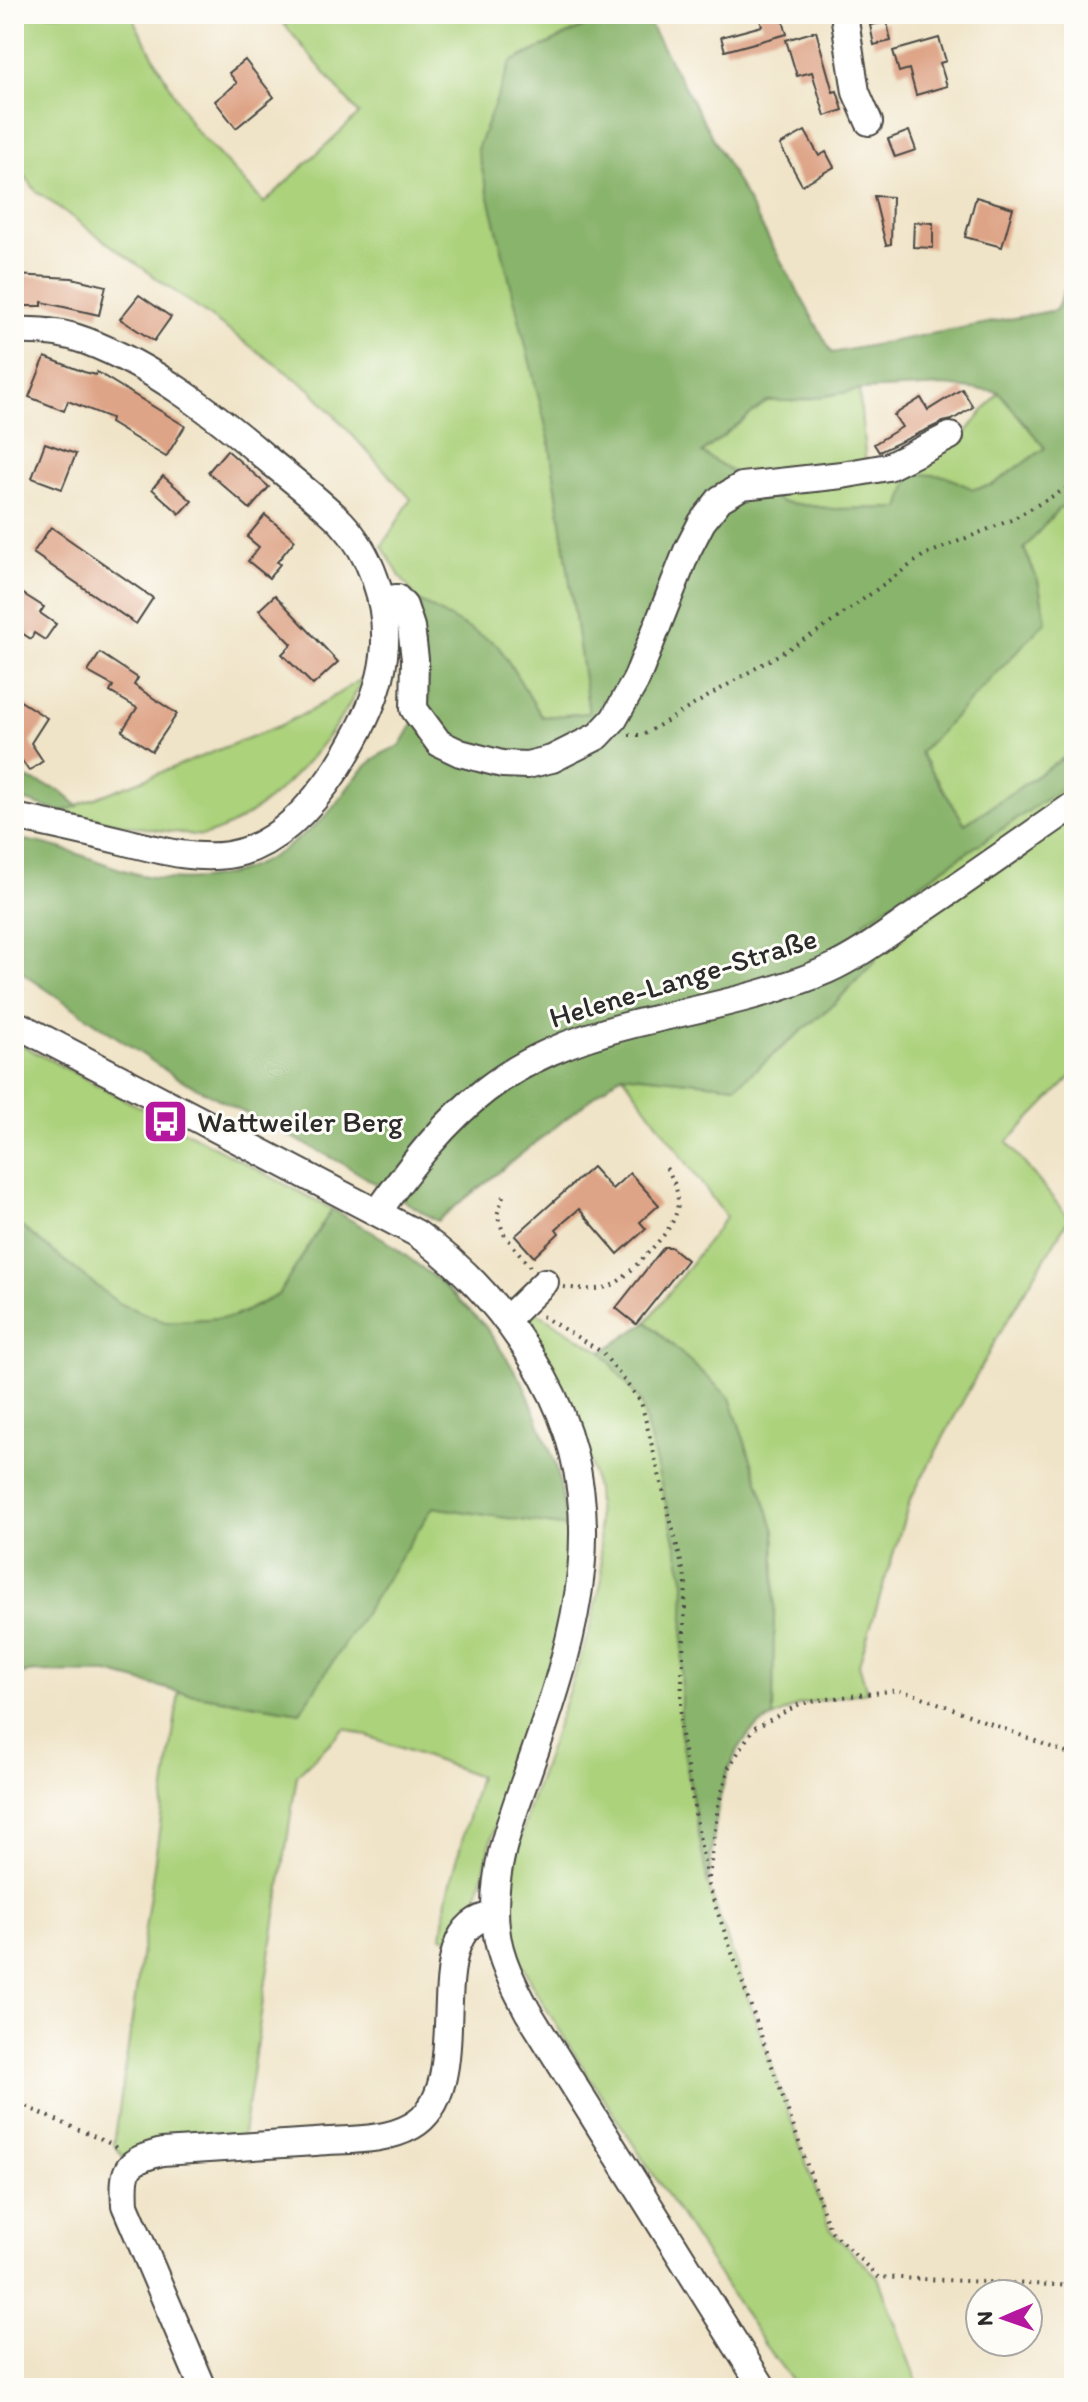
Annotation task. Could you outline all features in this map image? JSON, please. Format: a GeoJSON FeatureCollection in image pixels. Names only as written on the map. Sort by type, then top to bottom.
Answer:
{"type":"FeatureCollection","features":[{"type":"Feature","properties":{"kind":"street"},"geometry":{"type":"LineString","coordinates":[[844,14],[856,92],[869,122]]}},
{"type":"Feature","properties":{"kind":"street"},"geometry":{"type":"LineString","coordinates":[[14,331],[48,332],[82,339],[135,363],[227,425],[341,523],[366,557],[381,600],[386,655],[372,705],[324,787],[307,808],[253,848],[227,855],[176,853],[14,817]]}},
{"type":"Feature","properties":{"kind":"street"},"geometry":{"type":"LineString","coordinates":[[381,600],[397,598],[404,606],[411,627],[415,659],[414,709],[439,743],[482,760],[502,764],[527,765],[552,759],[598,736],[614,719],[636,680],[687,551],[702,522],[720,499],[742,486],[888,467],[950,436]]}},
{"type":"Feature","properties":{"kind":"street","name":"Helene-Lange-Straße"},"geometry":{"type":"LineString","coordinates":[[378,1212],[451,1118],[472,1098],[526,1063],[595,1035],[765,992],[832,968],[1074,805]]}},
{"type":"Feature","properties":{"kind":"street"},"geometry":{"type":"LineString","coordinates":[[14,1023],[378,1212],[442,1252],[484,1291],[515,1312],[565,1424],[581,1491],[584,1531],[581,1586],[549,1713],[498,1859],[495,1915],[499,1945],[509,1977],[528,2012],[763,2388]]}},
{"type":"Feature","properties":{"kind":"street"},"geometry":{"type":"LineString","coordinates":[[515,1312],[545,1282]]}},
{"type":"Feature","properties":{"kind":"street"},"geometry":{"type":"LineString","coordinates":[[203,2388],[125,2205],[124,2177],[129,2165],[162,2152],[371,2137],[412,2126],[436,2101],[443,2085],[455,1950],[462,1934],[473,1922],[495,1915]]}},
{"type":"Feature","properties":{"kind":"path"},"geometry":{"type":"LineString","coordinates":[[598,736],[643,735],[825,627],[924,555],[1011,520],[1074,484]]}},
{"type":"Feature","properties":{"kind":"path"},"geometry":{"type":"LineString","coordinates":[[503,1196],[497,1215],[504,1234],[527,1264],[545,1282],[594,1289],[613,1285],[672,1227],[679,1200],[672,1176],[665,1166]]}},
{"type":"Feature","properties":{"kind":"path"},"geometry":{"type":"LineString","coordinates":[[515,1312],[602,1352],[641,1402],[686,1582],[680,1729],[708,1885],[830,2230],[878,2277],[1074,2286]]}},
{"type":"Feature","properties":{"kind":"path"},"geometry":{"type":"LineString","coordinates":[[708,1885],[718,1806],[729,1767],[753,1729],[800,1704],[897,1690],[920,1696],[1074,1756]]}},
{"type":"Feature","properties":{"kind":"path"},"geometry":{"type":"LineString","coordinates":[[14,2097],[29,2108],[113,2145],[129,2165]]}},
{"type":"Feature","properties":{"kind":"green space"},"geometry":{"type":"Polygon","coordinates":[[[14,14],[136,14],[135,23],[192,126],[264,203],[359,114],[278,17],[280,14],[610,14],[511,62],[549,439],[589,713],[542,717],[498,645],[419,601],[382,546],[411,499],[311,390],[36,191],[14,160],[14,14]]]}},
{"type":"Feature","properties":{"kind":"green space"},"geometry":{"type":"Polygon","coordinates":[[[610,14],[644,14],[832,353],[1056,310],[1074,267],[1074,503],[1058,509],[1024,549],[1038,581],[1046,621],[920,753],[965,824],[1074,751],[1074,780],[864,922],[876,960],[835,1003],[736,1086],[622,1074],[437,1221],[342,1163],[174,1076],[15,968],[14,839],[55,847],[140,875],[180,880],[240,871],[278,853],[324,818],[372,761],[400,746],[428,699],[419,601],[498,645],[542,717],[589,713],[549,439],[477,149],[511,62],[610,14]],[[945,386],[859,390],[796,401],[767,401],[702,453],[782,502],[834,509],[900,508],[911,473],[945,476],[973,489],[992,485],[1045,448],[999,392],[945,386]]]}},
{"type":"Feature","properties":{"kind":"green space"},"geometry":{"type":"Polygon","coordinates":[[[859,390],[866,465],[747,480],[702,453],[767,401],[796,401],[859,390]]]}},
{"type":"Feature","properties":{"kind":"green space"},"geometry":{"type":"Polygon","coordinates":[[[999,392],[1046,449],[992,485],[972,489],[945,476],[900,508],[834,509],[782,502],[759,488],[957,444],[999,392]]]}},
{"type":"Feature","properties":{"kind":"green space"},"geometry":{"type":"Polygon","coordinates":[[[1074,503],[1074,751],[965,824],[920,753],[1046,621],[1038,581],[1024,548],[1058,509],[1074,503]]]}},
{"type":"Feature","properties":{"kind":"green space"},"geometry":{"type":"Polygon","coordinates":[[[363,678],[337,724],[298,772],[252,812],[229,826],[198,836],[60,812],[279,726],[363,678]]]}},
{"type":"Feature","properties":{"kind":"green space"},"geometry":{"type":"Polygon","coordinates":[[[14,774],[59,790],[78,806],[60,812],[14,797],[14,774]]]}},
{"type":"Feature","properties":{"kind":"green space"},"geometry":{"type":"Polygon","coordinates":[[[1074,780],[1074,1074],[1007,1142],[1069,1218],[996,1339],[910,1500],[859,1664],[867,1692],[800,1704],[773,1718],[775,1531],[730,1398],[647,1322],[726,1217],[622,1074],[736,1086],[835,1003],[876,960],[864,922],[1074,780]]]}},
{"type":"Feature","properties":{"kind":"green space"},"geometry":{"type":"Polygon","coordinates":[[[14,1041],[332,1209],[278,1295],[234,1317],[165,1322],[118,1303],[14,1221],[14,1041]]]}},
{"type":"Feature","properties":{"kind":"green space"},"geometry":{"type":"Polygon","coordinates":[[[332,1209],[384,1239],[439,1281],[485,1326],[523,1383],[556,1465],[568,1527],[433,1507],[300,1712],[179,1692],[108,1673],[35,1672],[14,1675],[14,1221],[118,1303],[165,1322],[234,1317],[278,1295],[332,1209]]]}},
{"type":"Feature","properties":{"kind":"green space"},"geometry":{"type":"Polygon","coordinates":[[[523,1304],[602,1352],[641,1402],[686,1582],[680,1729],[708,1885],[830,2230],[878,2277],[919,2388],[798,2388],[764,2344],[568,2044],[531,1983],[515,1949],[511,1894],[518,1849],[530,1804],[589,1632],[602,1579],[596,1490],[587,1447],[572,1405],[547,1358],[516,1311],[523,1304]]]}},
{"type":"Feature","properties":{"kind":"green space"},"geometry":{"type":"Polygon","coordinates":[[[647,1322],[730,1398],[775,1531],[773,1718],[752,1731],[730,1765],[715,1824],[708,1885],[680,1729],[685,1582],[641,1402],[602,1352],[647,1322]]]}},
{"type":"Feature","properties":{"kind":"green space"},"geometry":{"type":"Polygon","coordinates":[[[433,1507],[574,1528],[569,1588],[555,1647],[492,1838],[476,1903],[449,1940],[442,1937],[447,1898],[479,1776],[345,1728],[297,1775],[241,2147],[129,2165],[114,2145],[179,1692],[300,1712],[433,1507]]]}},
{"type":"Feature","properties":{"kind":"building"},"geometry":{"type":"Polygon","coordinates":[[[758,14],[781,14],[787,34],[725,51],[721,37],[762,26],[758,14]]]}},
{"type":"Feature","properties":{"kind":"building"},"geometry":{"type":"Polygon","coordinates":[[[887,22],[891,41],[874,45],[870,25],[887,22]]]}},
{"type":"Feature","properties":{"kind":"building"},"geometry":{"type":"Polygon","coordinates":[[[816,31],[833,92],[837,91],[843,110],[825,116],[812,72],[797,76],[786,40],[816,31]]]}},
{"type":"Feature","properties":{"kind":"building"},"geometry":{"type":"Polygon","coordinates":[[[939,38],[946,61],[940,63],[947,86],[916,95],[909,69],[899,72],[893,51],[939,38]]]}},
{"type":"Feature","properties":{"kind":"building"},"geometry":{"type":"Polygon","coordinates":[[[245,60],[274,97],[236,128],[215,101],[237,83],[229,73],[245,60]]]}},
{"type":"Feature","properties":{"kind":"building"},"geometry":{"type":"Polygon","coordinates":[[[805,131],[819,156],[826,152],[834,167],[802,185],[780,145],[805,131]]]}},
{"type":"Feature","properties":{"kind":"building"},"geometry":{"type":"Polygon","coordinates":[[[909,131],[916,150],[895,157],[888,139],[909,131]]]}},
{"type":"Feature","properties":{"kind":"building"},"geometry":{"type":"Polygon","coordinates":[[[874,196],[892,197],[891,244],[886,245],[874,196]]]}},
{"type":"Feature","properties":{"kind":"building"},"geometry":{"type":"Polygon","coordinates":[[[976,197],[1013,208],[1002,247],[965,237],[976,197]]]}},
{"type":"Feature","properties":{"kind":"building"},"geometry":{"type":"Polygon","coordinates":[[[914,222],[933,223],[933,248],[913,247],[914,222]]]}},
{"type":"Feature","properties":{"kind":"building"},"geometry":{"type":"Polygon","coordinates":[[[14,275],[72,278],[106,286],[99,315],[42,302],[42,306],[14,306],[14,275]]]}},
{"type":"Feature","properties":{"kind":"building"},"geometry":{"type":"Polygon","coordinates":[[[139,295],[171,317],[154,341],[120,319],[139,295]]]}},
{"type":"Feature","properties":{"kind":"building"},"geometry":{"type":"Polygon","coordinates":[[[45,357],[84,372],[96,375],[97,372],[185,426],[166,457],[110,423],[111,418],[68,401],[64,411],[29,397],[45,357]]]}},
{"type":"Feature","properties":{"kind":"building"},"geometry":{"type":"Polygon","coordinates":[[[962,389],[973,407],[952,420],[879,452],[874,444],[902,427],[894,415],[921,398],[928,410],[962,389]]]}},
{"type":"Feature","properties":{"kind":"building"},"geometry":{"type":"Polygon","coordinates":[[[45,443],[76,454],[62,489],[32,478],[45,443]]]}},
{"type":"Feature","properties":{"kind":"building"},"geometry":{"type":"Polygon","coordinates":[[[227,450],[269,487],[250,509],[208,472],[227,450]]]}},
{"type":"Feature","properties":{"kind":"building"},"geometry":{"type":"Polygon","coordinates":[[[163,476],[192,501],[180,514],[152,489],[163,476]]]}},
{"type":"Feature","properties":{"kind":"building"},"geometry":{"type":"Polygon","coordinates":[[[265,515],[295,540],[277,562],[280,564],[269,578],[248,561],[259,547],[247,537],[265,515]]]}},
{"type":"Feature","properties":{"kind":"building"},"geometry":{"type":"Polygon","coordinates":[[[51,527],[153,598],[136,624],[33,553],[51,527]]]}},
{"type":"Feature","properties":{"kind":"building"},"geometry":{"type":"Polygon","coordinates":[[[14,588],[44,607],[40,613],[56,624],[45,640],[34,633],[31,639],[14,628],[14,588]]]}},
{"type":"Feature","properties":{"kind":"building"},"geometry":{"type":"Polygon","coordinates":[[[275,595],[338,662],[313,685],[282,654],[292,644],[259,610],[275,595]]]}},
{"type":"Feature","properties":{"kind":"building"},"geometry":{"type":"Polygon","coordinates":[[[100,653],[138,678],[134,685],[177,714],[152,751],[122,731],[137,708],[110,692],[113,686],[88,672],[100,653]]]}},
{"type":"Feature","properties":{"kind":"building"},"geometry":{"type":"Polygon","coordinates":[[[14,697],[47,718],[31,743],[43,761],[29,771],[14,749],[14,697]]]}},
{"type":"Feature","properties":{"kind":"building"},"geometry":{"type":"Polygon","coordinates":[[[592,1167],[612,1189],[630,1173],[659,1205],[640,1222],[646,1229],[618,1254],[579,1209],[556,1229],[559,1233],[534,1257],[515,1236],[592,1167]]]}},
{"type":"Feature","properties":{"kind":"building"},"geometry":{"type":"Polygon","coordinates":[[[664,1247],[671,1247],[687,1260],[636,1324],[616,1308],[664,1247]]]}},
{"type":"Feature","properties":{"kind":"place","name":"Wattweiler Berg"},"geometry":{"type":"Point","coordinates":[166,1122]}}]}
